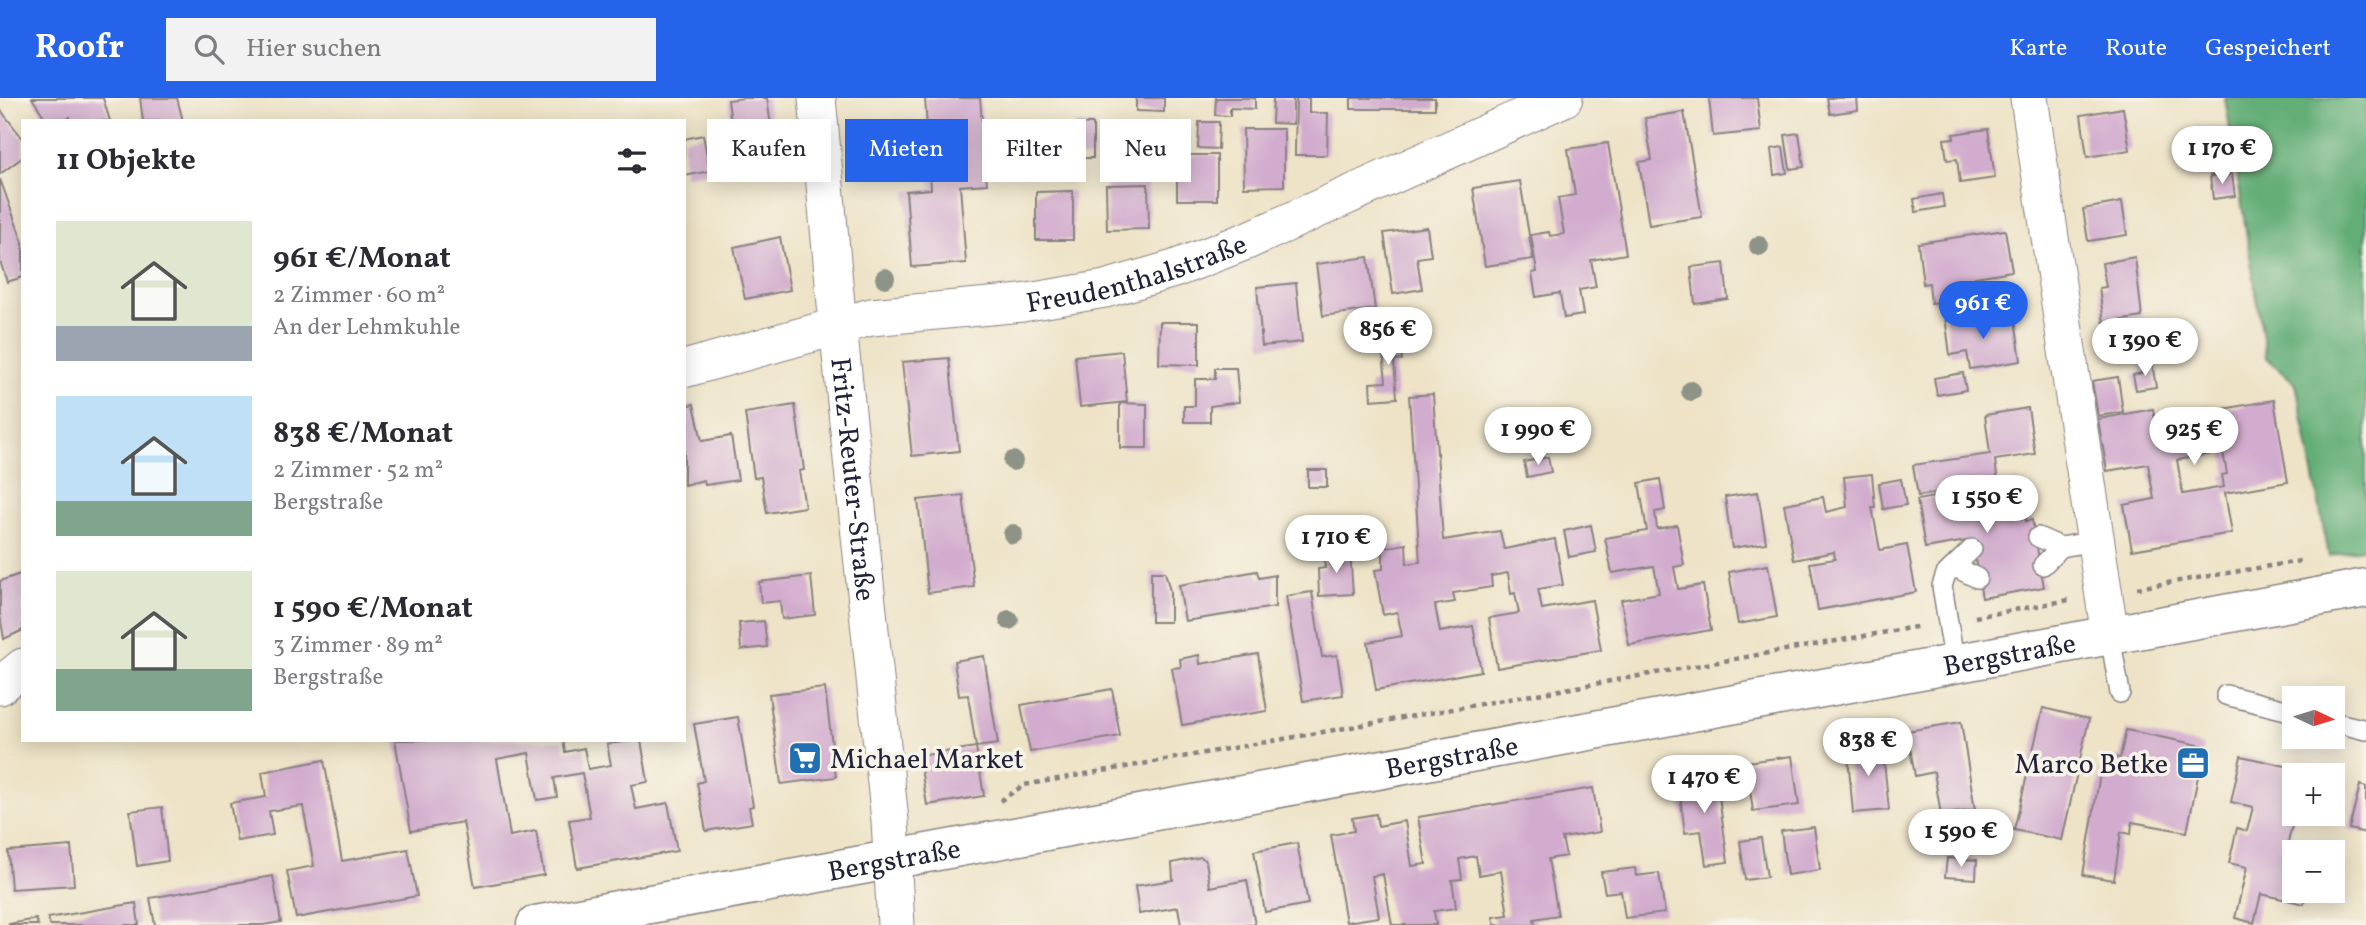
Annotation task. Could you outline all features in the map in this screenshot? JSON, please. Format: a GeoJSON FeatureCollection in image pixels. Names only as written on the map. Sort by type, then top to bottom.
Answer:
{"type":"FeatureCollection","features":[{"type":"Feature","properties":{"kind":"main road","name":"Bergstraße"},"geometry":{"type":"LineString","coordinates":[[536,925],[2366,588]]}},
{"type":"Feature","properties":{"kind":"street","name":"Fritz-Reuter-Straße"},"geometry":{"type":"LineString","coordinates":[[817,98],[892,859],[896,925]]}},
{"type":"Feature","properties":{"kind":"street","name":"Freudenthalstraße"},"geometry":{"type":"LineString","coordinates":[[686,368],[871,317],[1022,303],[1105,289],[1174,269],[1248,240],[1564,98]]}},
{"type":"Feature","properties":{"kind":"street"},"geometry":{"type":"LineString","coordinates":[[2029,98],[2078,544],[2103,594],[2110,636]]}},
{"type":"Feature","properties":{"kind":"street"},"geometry":{"type":"LineString","coordinates":[[0,686],[21,669]]}},
{"type":"Feature","properties":{"kind":"lane"},"geometry":{"type":"LineString","coordinates":[[2038,537],[2078,544]]}},
{"type":"Feature","properties":{"kind":"lane"},"geometry":{"type":"LineString","coordinates":[[2043,565],[2078,544]]}},
{"type":"Feature","properties":{"kind":"lane"},"geometry":{"type":"LineString","coordinates":[[1955,665],[1942,586],[1946,574],[1972,549]]}},
{"type":"Feature","properties":{"kind":"lane"},"geometry":{"type":"LineString","coordinates":[[1955,567],[1977,578]]}},
{"type":"Feature","properties":{"kind":"lane"},"geometry":{"type":"LineString","coordinates":[[2110,636],[2120,693]]}},
{"type":"Feature","properties":{"kind":"lane"},"geometry":{"type":"LineString","coordinates":[[2226,695],[2282,709]]}},
{"type":"Feature","properties":{"kind":"lane"},"geometry":{"type":"LineString","coordinates":[[2345,725],[2366,730]]}},
{"type":"Feature","properties":{"kind":"path"},"geometry":{"type":"LineString","coordinates":[[996,804],[1024,785],[2290,561],[2312,561]]}},
{"type":"Feature","properties":{"kind":"green space"},"geometry":{"type":"Polygon","coordinates":[[[2225,98],[2366,98],[2366,548],[2329,556],[2296,384],[2266,357],[2225,98]]]}},
{"type":"Feature","properties":{"kind":"building"},"geometry":{"type":"Polygon","coordinates":[[[32,98],[103,98],[109,119],[70,117],[46,119],[32,98]]]}},
{"type":"Feature","properties":{"kind":"building"},"geometry":{"type":"Polygon","coordinates":[[[140,98],[177,98],[182,119],[143,119],[140,98]]]}},
{"type":"Feature","properties":{"kind":"building"},"geometry":{"type":"Polygon","coordinates":[[[767,98],[770,119],[730,119],[728,100],[767,98]]]}},
{"type":"Feature","properties":{"kind":"building"},"geometry":{"type":"Polygon","coordinates":[[[925,98],[980,98],[982,182],[987,184],[960,186],[966,263],[912,267],[906,191],[931,189],[931,182],[968,182],[968,119],[926,119],[925,98]]]}},
{"type":"Feature","properties":{"kind":"building"},"geometry":{"type":"Polygon","coordinates":[[[1136,98],[1164,98],[1164,112],[1136,111],[1136,98]]]}},
{"type":"Feature","properties":{"kind":"building"},"geometry":{"type":"Polygon","coordinates":[[[1216,98],[1255,98],[1255,109],[1230,108],[1230,116],[1215,115],[1216,98]]]}},
{"type":"Feature","properties":{"kind":"building"},"geometry":{"type":"Polygon","coordinates":[[[1273,98],[1293,98],[1293,124],[1272,123],[1273,98]]]}},
{"type":"Feature","properties":{"kind":"building"},"geometry":{"type":"Polygon","coordinates":[[[1296,98],[1309,98],[1309,113],[1328,113],[1327,155],[1295,155],[1296,98]]]}},
{"type":"Feature","properties":{"kind":"building"},"geometry":{"type":"Polygon","coordinates":[[[1351,98],[1435,98],[1435,109],[1351,109],[1351,98]]]}},
{"type":"Feature","properties":{"kind":"building"},"geometry":{"type":"Polygon","coordinates":[[[1709,98],[1757,98],[1761,131],[1713,136],[1709,98]]]}},
{"type":"Feature","properties":{"kind":"building"},"geometry":{"type":"Polygon","coordinates":[[[1827,98],[1857,98],[1858,110],[1830,114],[1827,98]]]}},
{"type":"Feature","properties":{"kind":"building"},"geometry":{"type":"Polygon","coordinates":[[[2123,108],[2130,150],[2087,157],[2081,115],[2123,108]]]}},
{"type":"Feature","properties":{"kind":"building"},"geometry":{"type":"Polygon","coordinates":[[[0,109],[21,136],[21,158],[0,174],[0,109]]]}},
{"type":"Feature","properties":{"kind":"building"},"geometry":{"type":"Polygon","coordinates":[[[1684,112],[1702,217],[1649,225],[1639,162],[1652,160],[1645,118],[1684,112]]]}},
{"type":"Feature","properties":{"kind":"building"},"geometry":{"type":"Polygon","coordinates":[[[1199,122],[1219,122],[1218,149],[1198,148],[1199,122]]]}},
{"type":"Feature","properties":{"kind":"building"},"geometry":{"type":"Polygon","coordinates":[[[1086,124],[1093,124],[1093,158],[1086,158],[1086,124]]]}},
{"type":"Feature","properties":{"kind":"building"},"geometry":{"type":"Polygon","coordinates":[[[1243,129],[1284,129],[1284,186],[1244,187],[1243,129]]]}},
{"type":"Feature","properties":{"kind":"building"},"geometry":{"type":"Polygon","coordinates":[[[1988,129],[1995,178],[1960,183],[1957,159],[1947,160],[1944,139],[1954,138],[1953,134],[1988,129]]]}},
{"type":"Feature","properties":{"kind":"building"},"geometry":{"type":"Polygon","coordinates":[[[1799,133],[1804,167],[1790,169],[1785,135],[1799,133]]]}},
{"type":"Feature","properties":{"kind":"building"},"geometry":{"type":"Polygon","coordinates":[[[703,135],[707,172],[686,176],[686,139],[703,135]]]}},
{"type":"Feature","properties":{"kind":"building"},"geometry":{"type":"Polygon","coordinates":[[[1608,143],[1626,254],[1591,260],[1596,287],[1579,290],[1583,315],[1564,318],[1560,293],[1536,297],[1532,273],[1537,272],[1531,235],[1549,232],[1550,236],[1564,234],[1558,198],[1575,195],[1568,149],[1608,143]]]}},
{"type":"Feature","properties":{"kind":"building"},"geometry":{"type":"Polygon","coordinates":[[[1783,147],[1787,173],[1774,175],[1771,149],[1783,147]]]}},
{"type":"Feature","properties":{"kind":"building"},"geometry":{"type":"Polygon","coordinates":[[[1191,155],[1217,155],[1217,200],[1177,200],[1177,182],[1191,182],[1191,155]]]}},
{"type":"Feature","properties":{"kind":"building"},"geometry":{"type":"Polygon","coordinates":[[[2232,174],[2235,196],[2213,199],[2210,176],[2232,174]]]}},
{"type":"Feature","properties":{"kind":"building"},"geometry":{"type":"Polygon","coordinates":[[[0,179],[21,237],[21,278],[7,282],[0,261],[0,179]]]}},
{"type":"Feature","properties":{"kind":"building"},"geometry":{"type":"Polygon","coordinates":[[[1520,181],[1533,259],[1485,266],[1473,188],[1520,181]]]}},
{"type":"Feature","properties":{"kind":"building"},"geometry":{"type":"Polygon","coordinates":[[[1148,184],[1149,229],[1107,230],[1106,185],[1148,184]]]}},
{"type":"Feature","properties":{"kind":"building"},"geometry":{"type":"Polygon","coordinates":[[[1073,191],[1073,240],[1036,240],[1036,192],[1073,191]]]}},
{"type":"Feature","properties":{"kind":"building"},"geometry":{"type":"Polygon","coordinates":[[[1942,194],[1944,207],[1916,212],[1914,199],[1942,194]]]}},
{"type":"Feature","properties":{"kind":"building"},"geometry":{"type":"Polygon","coordinates":[[[2122,202],[2127,235],[2088,241],[2083,209],[2122,202]]]}},
{"type":"Feature","properties":{"kind":"building"},"geometry":{"type":"Polygon","coordinates":[[[1427,227],[1431,256],[1417,258],[1422,289],[1393,294],[1384,233],[1427,227]]]}},
{"type":"Feature","properties":{"kind":"building"},"geometry":{"type":"Polygon","coordinates":[[[2005,230],[2012,271],[1975,277],[1977,296],[1931,303],[1929,283],[1923,284],[1918,243],[2005,230]]]}},
{"type":"Feature","properties":{"kind":"building"},"geometry":{"type":"Polygon","coordinates":[[[780,237],[790,290],[745,299],[734,247],[780,237]]]}},
{"type":"Feature","properties":{"kind":"building"},"geometry":{"type":"Polygon","coordinates":[[[1368,257],[1375,309],[1323,316],[1316,264],[1368,257]]]}},
{"type":"Feature","properties":{"kind":"building"},"geometry":{"type":"Polygon","coordinates":[[[2135,257],[2142,317],[2104,323],[2099,288],[2106,287],[2102,263],[2135,257]]]}},
{"type":"Feature","properties":{"kind":"building"},"geometry":{"type":"Polygon","coordinates":[[[1724,263],[1728,299],[1695,304],[1691,267],[1724,263]]]}},
{"type":"Feature","properties":{"kind":"building"},"geometry":{"type":"Polygon","coordinates":[[[1296,283],[1302,342],[1262,346],[1257,287],[1296,283]]]}},
{"type":"Feature","properties":{"kind":"building"},"geometry":{"type":"Polygon","coordinates":[[[1974,312],[1976,325],[2015,319],[2021,361],[1970,369],[1967,352],[1950,355],[1945,316],[1974,312]]]}},
{"type":"Feature","properties":{"kind":"building"},"geometry":{"type":"Polygon","coordinates":[[[1160,322],[1199,322],[1199,365],[1159,364],[1160,322]]]}},
{"type":"Feature","properties":{"kind":"building"},"geometry":{"type":"Polygon","coordinates":[[[1399,331],[1402,360],[1394,361],[1397,398],[1371,400],[1370,383],[1386,382],[1381,333],[1399,331]]]}},
{"type":"Feature","properties":{"kind":"building"},"geometry":{"type":"Polygon","coordinates":[[[1122,351],[1127,402],[1080,407],[1075,356],[1122,351]]]}},
{"type":"Feature","properties":{"kind":"building"},"geometry":{"type":"Polygon","coordinates":[[[949,358],[959,451],[912,456],[902,362],[949,358]]]}},
{"type":"Feature","properties":{"kind":"building"},"geometry":{"type":"Polygon","coordinates":[[[2152,363],[2156,387],[2136,390],[2133,375],[2142,373],[2141,365],[2152,363]]]}},
{"type":"Feature","properties":{"kind":"building"},"geometry":{"type":"Polygon","coordinates":[[[1215,368],[1236,368],[1239,402],[1210,406],[1210,422],[1184,422],[1184,406],[1195,406],[1195,379],[1215,379],[1215,368]]]}},
{"type":"Feature","properties":{"kind":"building"},"geometry":{"type":"Polygon","coordinates":[[[1963,373],[1966,390],[1937,395],[1934,378],[1963,373]]]}},
{"type":"Feature","properties":{"kind":"building"},"geometry":{"type":"Polygon","coordinates":[[[2118,377],[2123,412],[2098,416],[2092,381],[2118,377]]]}},
{"type":"Feature","properties":{"kind":"building"},"geometry":{"type":"Polygon","coordinates":[[[1433,394],[1443,540],[1500,531],[1504,549],[1555,539],[1563,585],[1538,589],[1542,609],[1592,600],[1601,650],[1497,668],[1489,618],[1519,613],[1515,593],[1511,594],[1508,573],[1491,576],[1492,587],[1453,593],[1455,602],[1435,605],[1440,632],[1473,626],[1481,671],[1376,690],[1368,642],[1402,636],[1397,612],[1383,615],[1375,570],[1383,569],[1383,548],[1406,544],[1407,564],[1420,562],[1409,396],[1433,394]]]}},
{"type":"Feature","properties":{"kind":"building"},"geometry":{"type":"Polygon","coordinates":[[[2274,400],[2288,482],[2225,493],[2232,533],[2132,550],[2124,505],[2154,499],[2148,464],[2107,471],[2098,419],[2153,409],[2155,421],[2274,400]],[[2223,452],[2177,460],[2183,494],[2224,487],[2222,475],[2227,474],[2223,452]]]}},
{"type":"Feature","properties":{"kind":"building"},"geometry":{"type":"Polygon","coordinates":[[[1120,403],[1147,404],[1147,448],[1120,448],[1120,403]]]}},
{"type":"Feature","properties":{"kind":"building"},"geometry":{"type":"Polygon","coordinates":[[[694,404],[702,441],[731,436],[738,480],[705,485],[704,480],[686,484],[686,406],[694,404]]]}},
{"type":"Feature","properties":{"kind":"building"},"geometry":{"type":"Polygon","coordinates":[[[795,405],[804,470],[799,471],[805,507],[767,513],[761,477],[754,478],[745,413],[795,405]]]}},
{"type":"Feature","properties":{"kind":"building"},"geometry":{"type":"Polygon","coordinates":[[[2028,408],[2035,454],[1995,460],[1998,483],[1918,496],[1913,465],[1990,454],[1985,415],[2028,408]]]}},
{"type":"Feature","properties":{"kind":"building"},"geometry":{"type":"Polygon","coordinates":[[[1548,457],[1551,472],[1527,477],[1524,462],[1548,457]]]}},
{"type":"Feature","properties":{"kind":"building"},"geometry":{"type":"Polygon","coordinates":[[[1308,470],[1327,470],[1327,487],[1308,487],[1308,470]]]}},
{"type":"Feature","properties":{"kind":"building"},"geometry":{"type":"Polygon","coordinates":[[[1872,474],[1875,507],[1872,507],[1880,550],[1907,545],[1916,592],[1818,610],[1810,563],[1835,559],[1834,552],[1794,560],[1784,504],[1823,497],[1826,512],[1847,507],[1844,477],[1872,474]]]}},
{"type":"Feature","properties":{"kind":"building"},"geometry":{"type":"Polygon","coordinates":[[[1660,479],[1665,510],[1655,512],[1657,529],[1677,525],[1684,565],[1674,567],[1678,589],[1703,585],[1711,630],[1629,645],[1621,600],[1659,593],[1654,566],[1612,573],[1605,538],[1647,531],[1639,483],[1660,479]]]}},
{"type":"Feature","properties":{"kind":"building"},"geometry":{"type":"Polygon","coordinates":[[[1901,479],[1906,505],[1883,509],[1879,483],[1901,479]]]}},
{"type":"Feature","properties":{"kind":"building"},"geometry":{"type":"Polygon","coordinates":[[[2018,481],[2026,521],[2032,520],[2044,587],[1982,598],[1972,540],[1925,548],[1917,500],[1966,491],[1969,495],[1968,490],[2018,481]]]}},
{"type":"Feature","properties":{"kind":"building"},"geometry":{"type":"Polygon","coordinates":[[[1758,492],[1766,543],[1732,548],[1725,497],[1758,492]]]}},
{"type":"Feature","properties":{"kind":"building"},"geometry":{"type":"Polygon","coordinates":[[[963,495],[974,587],[928,593],[918,500],[963,495]]]}},
{"type":"Feature","properties":{"kind":"building"},"geometry":{"type":"Polygon","coordinates":[[[1591,525],[1596,552],[1569,557],[1564,531],[1591,525]]]}},
{"type":"Feature","properties":{"kind":"building"},"geometry":{"type":"Polygon","coordinates":[[[1350,551],[1353,594],[1319,596],[1318,569],[1325,568],[1324,553],[1350,551]]]}},
{"type":"Feature","properties":{"kind":"building"},"geometry":{"type":"Polygon","coordinates":[[[1768,565],[1777,617],[1738,624],[1729,572],[1768,565]]]}},
{"type":"Feature","properties":{"kind":"building"},"geometry":{"type":"Polygon","coordinates":[[[1257,571],[1259,578],[1275,575],[1275,607],[1185,621],[1179,585],[1257,571]]]}},
{"type":"Feature","properties":{"kind":"building"},"geometry":{"type":"Polygon","coordinates":[[[1151,572],[1165,572],[1170,591],[1170,622],[1151,622],[1151,572]]]}},
{"type":"Feature","properties":{"kind":"building"},"geometry":{"type":"Polygon","coordinates":[[[21,574],[21,631],[4,639],[0,615],[0,581],[21,574]]]}},
{"type":"Feature","properties":{"kind":"building"},"geometry":{"type":"Polygon","coordinates":[[[811,576],[815,615],[782,619],[780,601],[761,603],[759,582],[811,576]]]}},
{"type":"Feature","properties":{"kind":"building"},"geometry":{"type":"Polygon","coordinates":[[[1312,592],[1322,657],[1337,655],[1343,695],[1303,701],[1286,596],[1312,592]]]}},
{"type":"Feature","properties":{"kind":"building"},"geometry":{"type":"Polygon","coordinates":[[[764,621],[767,647],[741,650],[739,623],[764,621]]]}},
{"type":"Feature","properties":{"kind":"building"},"geometry":{"type":"Polygon","coordinates":[[[1258,654],[1267,711],[1182,725],[1172,668],[1181,667],[1180,659],[1199,655],[1200,664],[1258,654]]]}},
{"type":"Feature","properties":{"kind":"building"},"geometry":{"type":"Polygon","coordinates":[[[984,656],[998,744],[976,747],[968,695],[959,696],[954,661],[984,656]]]}},
{"type":"Feature","properties":{"kind":"building"},"geometry":{"type":"Polygon","coordinates":[[[825,688],[836,777],[781,784],[769,694],[825,688]]]}},
{"type":"Feature","properties":{"kind":"building"},"geometry":{"type":"Polygon","coordinates":[[[1112,689],[1120,736],[1030,752],[1021,705],[1112,689]]]}},
{"type":"Feature","properties":{"kind":"building"},"geometry":{"type":"Polygon","coordinates":[[[2043,708],[2089,719],[2062,840],[2014,830],[2043,708]]]}},
{"type":"Feature","properties":{"kind":"building"},"geometry":{"type":"Polygon","coordinates":[[[738,717],[753,806],[749,807],[752,823],[706,831],[697,783],[704,781],[694,724],[738,717]]]}},
{"type":"Feature","properties":{"kind":"building"},"geometry":{"type":"Polygon","coordinates":[[[1961,722],[1975,810],[1941,815],[1934,772],[1915,776],[1907,731],[1961,722]]]}},
{"type":"Feature","properties":{"kind":"building"},"geometry":{"type":"Polygon","coordinates":[[[2126,730],[2204,746],[2187,832],[2132,822],[2131,834],[2121,832],[2114,880],[2083,875],[2103,756],[2120,758],[2126,730]]]}},
{"type":"Feature","properties":{"kind":"building"},"geometry":{"type":"Polygon","coordinates":[[[395,742],[563,742],[565,752],[584,748],[588,769],[611,765],[607,744],[641,742],[648,782],[631,785],[636,809],[668,803],[677,851],[577,868],[569,820],[590,817],[582,773],[554,778],[557,797],[537,800],[529,753],[497,759],[510,836],[536,831],[544,875],[475,887],[463,822],[411,831],[395,742]]]}},
{"type":"Feature","properties":{"kind":"building"},"geometry":{"type":"Polygon","coordinates":[[[1882,742],[1889,810],[1853,813],[1847,745],[1882,742]]]}},
{"type":"Feature","properties":{"kind":"building"},"geometry":{"type":"Polygon","coordinates":[[[976,747],[984,796],[927,805],[919,756],[976,747]]]}},
{"type":"Feature","properties":{"kind":"building"},"geometry":{"type":"Polygon","coordinates":[[[1792,756],[1799,805],[1753,811],[1746,762],[1792,756]]]}},
{"type":"Feature","properties":{"kind":"building"},"geometry":{"type":"Polygon","coordinates":[[[2241,756],[2282,765],[2282,826],[2292,826],[2289,840],[2282,840],[2282,899],[2261,894],[2254,923],[2235,918],[2247,867],[2229,863],[2237,828],[2247,831],[2253,807],[2231,802],[2241,756]]]}},
{"type":"Feature","properties":{"kind":"building"},"geometry":{"type":"Polygon","coordinates":[[[324,760],[342,861],[408,849],[417,896],[296,918],[287,871],[314,866],[303,806],[269,811],[273,835],[237,841],[230,803],[266,797],[262,772],[324,760]]]}},
{"type":"Feature","properties":{"kind":"building"},"geometry":{"type":"Polygon","coordinates":[[[1716,774],[1728,862],[1706,865],[1701,831],[1685,833],[1678,780],[1716,774]]]}},
{"type":"Feature","properties":{"kind":"building"},"geometry":{"type":"Polygon","coordinates":[[[2360,785],[2366,787],[2366,833],[2349,829],[2360,785]]]}},
{"type":"Feature","properties":{"kind":"building"},"geometry":{"type":"Polygon","coordinates":[[[1593,788],[1600,832],[1562,838],[1566,856],[1548,859],[1558,915],[1534,919],[1535,925],[1495,925],[1493,917],[1508,915],[1501,871],[1479,875],[1476,856],[1459,859],[1462,879],[1452,880],[1456,908],[1434,911],[1436,925],[1392,925],[1383,874],[1372,876],[1379,917],[1346,922],[1331,835],[1354,831],[1352,818],[1376,814],[1378,826],[1405,821],[1412,866],[1426,864],[1418,817],[1593,788]]]}},
{"type":"Feature","properties":{"kind":"building"},"geometry":{"type":"Polygon","coordinates":[[[162,807],[168,861],[137,866],[130,811],[162,807]]]}},
{"type":"Feature","properties":{"kind":"building"},"geometry":{"type":"Polygon","coordinates":[[[1969,817],[1990,820],[1987,848],[1965,845],[1969,817]]]}},
{"type":"Feature","properties":{"kind":"building"},"geometry":{"type":"Polygon","coordinates":[[[1814,827],[1820,870],[1787,875],[1781,831],[1814,827]]]}},
{"type":"Feature","properties":{"kind":"building"},"geometry":{"type":"Polygon","coordinates":[[[1761,838],[1767,877],[1745,880],[1740,841],[1761,838]]]}},
{"type":"Feature","properties":{"kind":"building"},"geometry":{"type":"Polygon","coordinates":[[[1297,843],[1308,904],[1265,912],[1254,851],[1297,843]]]}},
{"type":"Feature","properties":{"kind":"building"},"geometry":{"type":"Polygon","coordinates":[[[71,846],[74,885],[11,889],[8,851],[71,846]]]}},
{"type":"Feature","properties":{"kind":"building"},"geometry":{"type":"Polygon","coordinates":[[[1201,857],[1206,861],[1210,887],[1247,880],[1255,925],[1181,925],[1178,907],[1139,914],[1135,886],[1173,880],[1172,863],[1201,857]]]}},
{"type":"Feature","properties":{"kind":"building"},"geometry":{"type":"Polygon","coordinates":[[[1947,858],[1977,860],[1976,879],[1945,877],[1947,858]]]}},
{"type":"Feature","properties":{"kind":"building"},"geometry":{"type":"Polygon","coordinates":[[[1635,868],[1636,876],[1659,873],[1665,913],[1625,918],[1621,891],[1605,893],[1601,872],[1635,868]]]}},
{"type":"Feature","properties":{"kind":"building"},"geometry":{"type":"Polygon","coordinates":[[[273,876],[281,922],[263,925],[155,925],[150,898],[273,876]]]}},
{"type":"Feature","properties":{"kind":"building"},"geometry":{"type":"Polygon","coordinates":[[[136,903],[139,925],[50,925],[48,918],[136,903]]]}},
{"type":"Feature","properties":{"kind":"building"},"geometry":{"type":"Polygon","coordinates":[[[36,919],[38,925],[9,925],[9,924],[36,919]]]}},
{"type":"Feature","properties":{"kind":"place","name":"Michael Market"},"geometry":{"type":"Point","coordinates":[805,758]}},
{"type":"Feature","properties":{"kind":"place","name":"Marco Betke"},"geometry":{"type":"Point","coordinates":[2193,763]}}]}
